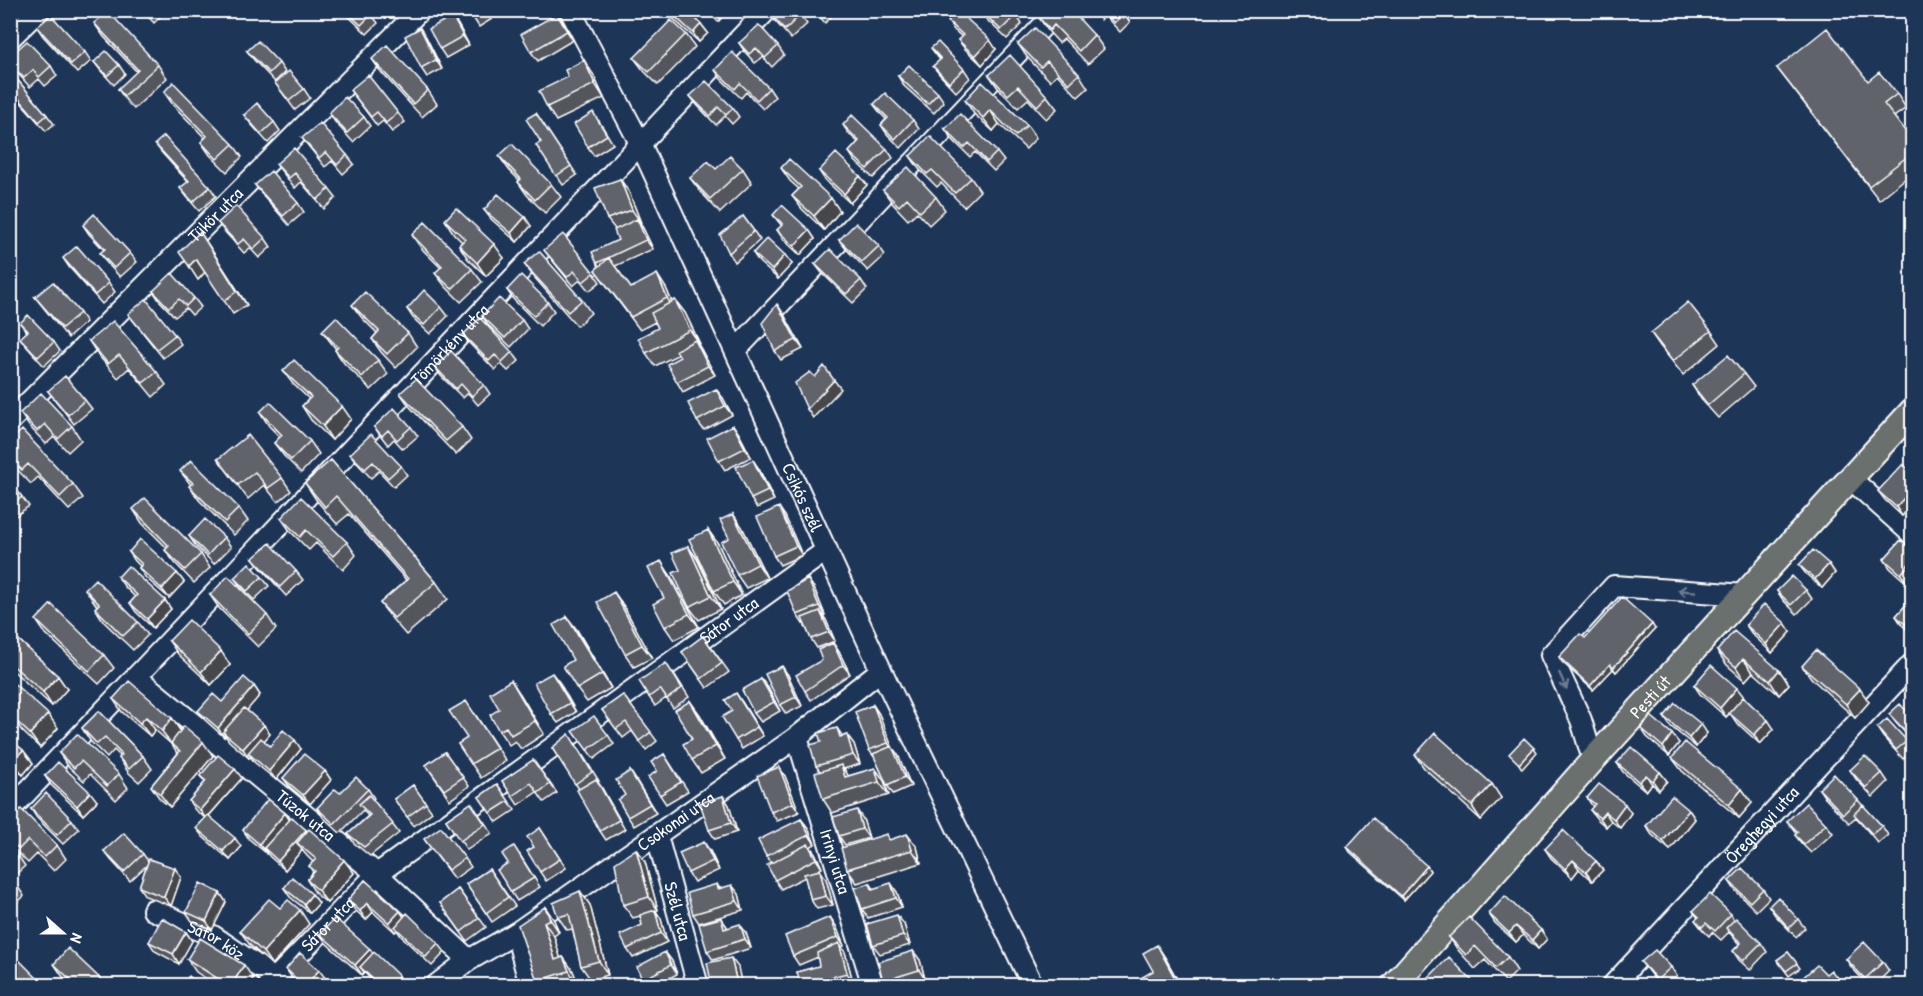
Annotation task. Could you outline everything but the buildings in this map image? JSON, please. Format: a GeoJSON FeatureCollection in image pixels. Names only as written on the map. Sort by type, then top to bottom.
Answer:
{"type":"FeatureCollection","features":[{"type":"Feature","properties":{"kind":"main road","name":"Pesti út"},"geometry":{"type":"LineString","coordinates":[[1393,986],[1593,760],[1852,480],[1912,411]]}},
{"type":"Feature","properties":{"kind":"street"},"geometry":{"type":"LineString","coordinates":[[10,38],[39,10]]}},
{"type":"Feature","properties":{"kind":"street","name":"Tükör utca"},"geometry":{"type":"LineString","coordinates":[[10,421],[420,10]]}},
{"type":"Feature","properties":{"kind":"street","name":"Csikós szél"},"geometry":{"type":"LineString","coordinates":[[570,10],[640,143],[881,670],[1034,986]]}},
{"type":"Feature","properties":{"kind":"street","name":"Tömörkény utca"},"geometry":{"type":"LineString","coordinates":[[10,810],[766,10]]}},
{"type":"Feature","properties":{"kind":"street"},"geometry":{"type":"LineString","coordinates":[[736,350],[1058,10]]}},
{"type":"Feature","properties":{"kind":"street"},"geometry":{"type":"LineString","coordinates":[[1852,480],[1912,534]]}},
{"type":"Feature","properties":{"kind":"street","name":"Sátor utca"},"geometry":{"type":"LineString","coordinates":[[272,982],[376,874],[827,550]]}},
{"type":"Feature","properties":{"kind":"street"},"geometry":{"type":"LineString","coordinates":[[1593,760],[1581,720],[1551,655],[1573,629],[1614,586],[1746,595]]}},
{"type":"Feature","properties":{"kind":"street","name":"Öreghegyi utca"},"geometry":{"type":"LineString","coordinates":[[1612,986],[1912,664]]}},
{"type":"Feature","properties":{"kind":"street","name":"Csokonai utca"},"geometry":{"type":"LineString","coordinates":[[435,986],[469,960],[516,933],[797,737],[881,670]]}},
{"type":"Feature","properties":{"kind":"street","name":"Túzok utca"},"geometry":{"type":"LineString","coordinates":[[136,677],[376,874],[469,960]]}},
{"type":"Feature","properties":{"kind":"street","name":"Irinyi utca"},"geometry":{"type":"LineString","coordinates":[[797,737],[873,986]]}},
{"type":"Feature","properties":{"kind":"street","name":"Szél utca"},"geometry":{"type":"LineString","coordinates":[[657,836],[698,986]]}},
{"type":"Feature","properties":{"kind":"street","name":"Sátor köz"},"geometry":{"type":"LineString","coordinates":[[153,910],[213,936],[272,982]]}},
{"type":"Feature","properties":{"kind":"street"},"geometry":{"type":"LineString","coordinates":[[516,933],[530,986]]}}]}
